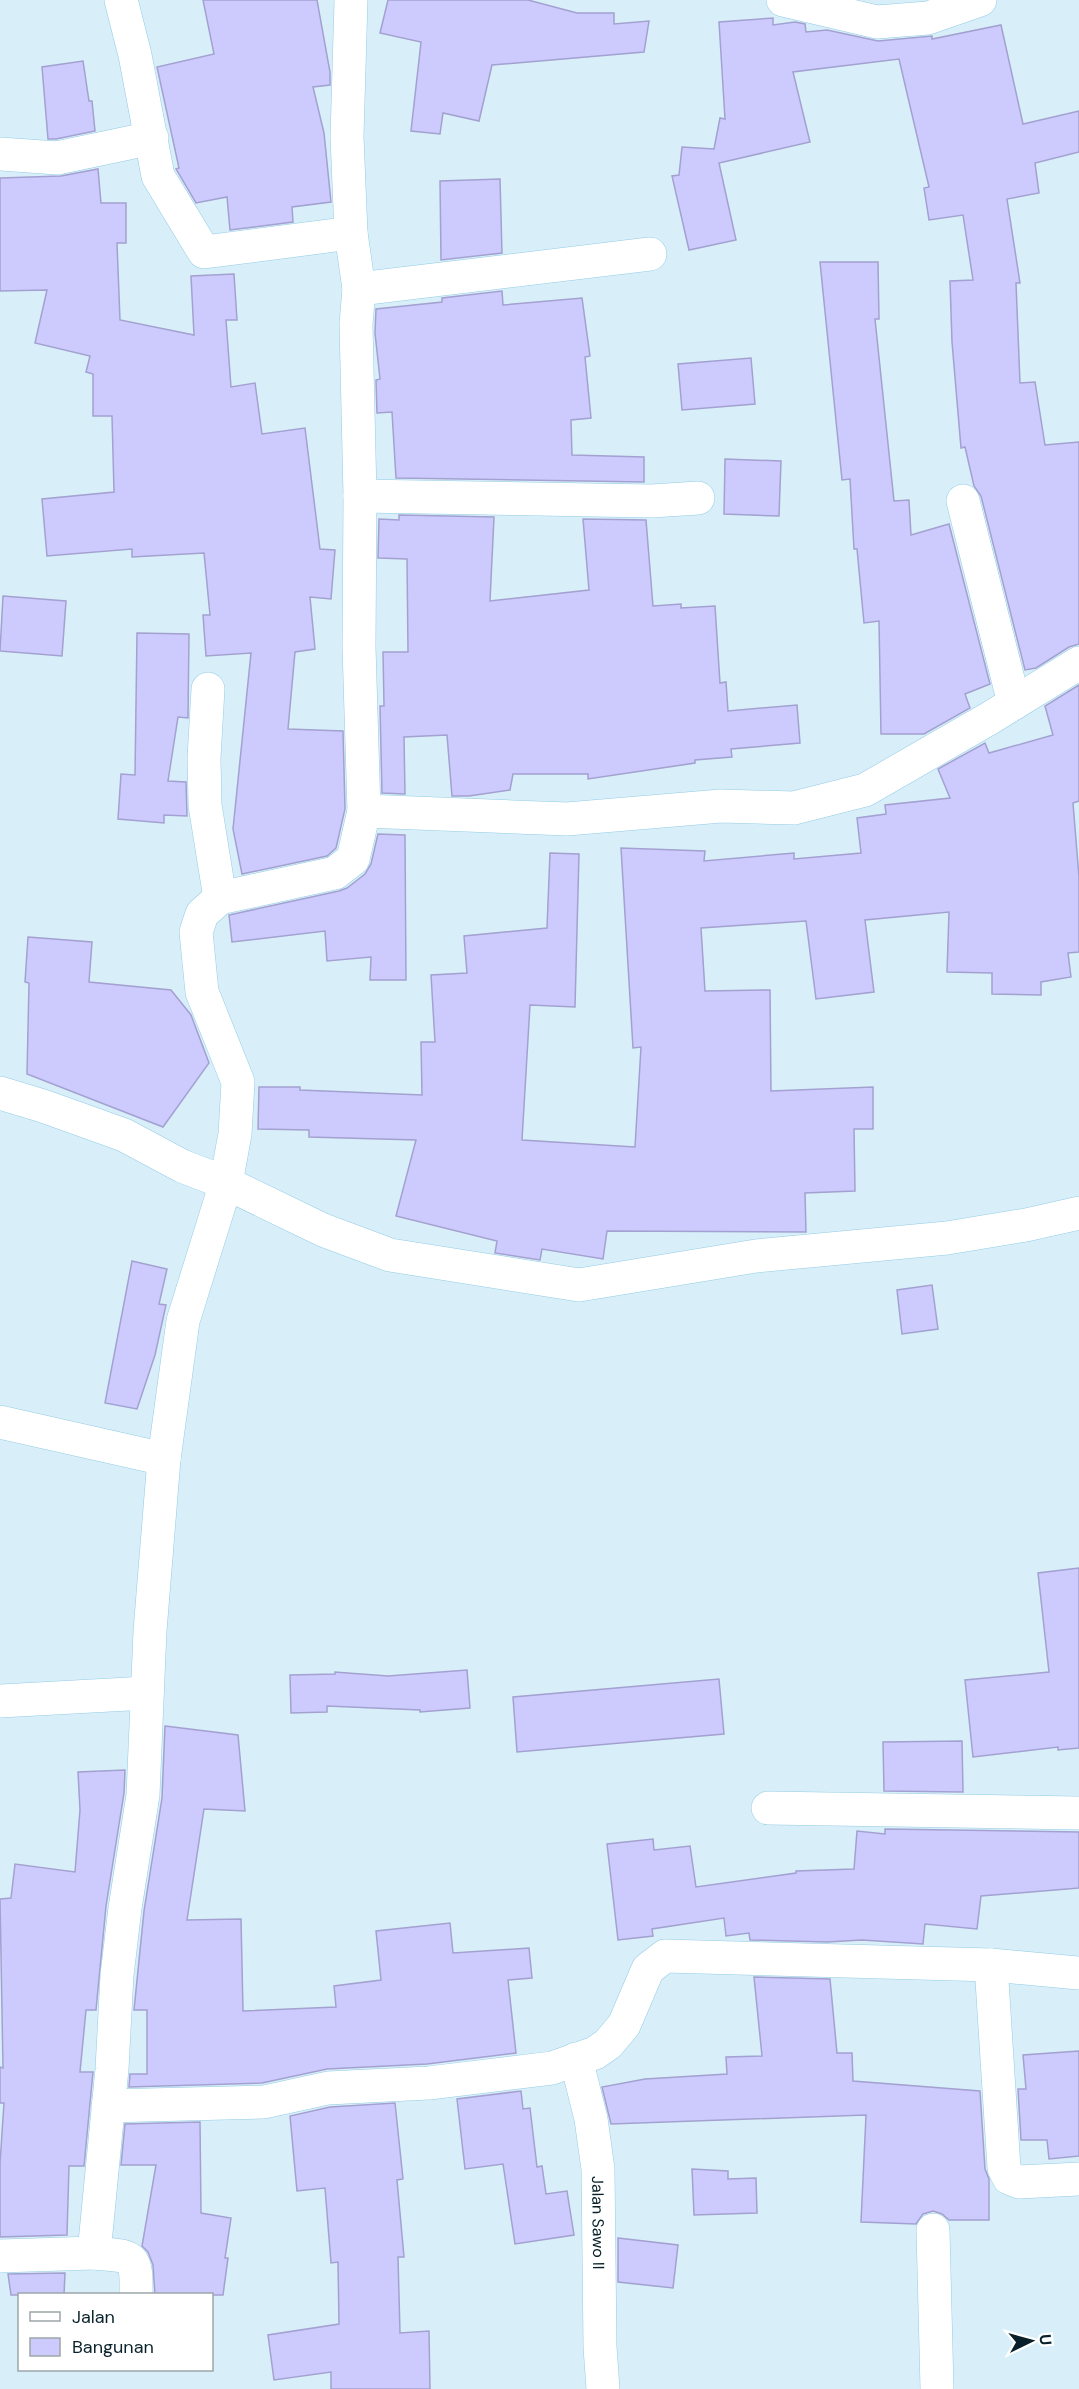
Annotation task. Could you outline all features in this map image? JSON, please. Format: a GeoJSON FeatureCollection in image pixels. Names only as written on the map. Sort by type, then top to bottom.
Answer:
{"type":"FeatureCollection","features":[{"type":"Feature","properties":{"kind":"street"},"geometry":{"type":"LineString","coordinates":[[121,0],[152,138],[158,176],[204,252],[351,233]]}},
{"type":"Feature","properties":{"kind":"street"},"geometry":{"type":"LineString","coordinates":[[94,2253],[108,2106],[117,1975],[143,1795],[147,1693],[164,1459],[183,1321],[226,1183],[235,1134],[238,1082],[202,992],[196,932],[202,914],[220,898],[335,873],[353,859],[363,811],[356,324],[359,289],[351,233],[347,137],[351,0]]}},
{"type":"Feature","properties":{"kind":"street"},"geometry":{"type":"LineString","coordinates":[[783,0],[877,22],[928,18],[980,0]]}},
{"type":"Feature","properties":{"kind":"street"},"geometry":{"type":"LineString","coordinates":[[0,154],[57,158],[152,138]]}},
{"type":"Feature","properties":{"kind":"street"},"geometry":{"type":"LineString","coordinates":[[359,289],[650,254]]}},
{"type":"Feature","properties":{"kind":"street"},"geometry":{"type":"LineString","coordinates":[[360,496],[652,501],[698,498]]}},
{"type":"Feature","properties":{"kind":"street"},"geometry":{"type":"LineString","coordinates":[[963,501],[1014,703]]}},
{"type":"Feature","properties":{"kind":"street"},"geometry":{"type":"LineString","coordinates":[[363,811],[567,819],[722,806],[794,808],[865,790],[1079,663]]}},
{"type":"Feature","properties":{"kind":"street"},"geometry":{"type":"LineString","coordinates":[[208,689],[204,759],[205,805],[220,898]]}},
{"type":"Feature","properties":{"kind":"street"},"geometry":{"type":"LineString","coordinates":[[0,1093],[124,1135],[182,1166],[226,1183],[323,1230],[390,1255],[579,1285],[756,1256],[947,1238],[1026,1226],[1079,1213]]}},
{"type":"Feature","properties":{"kind":"street"},"geometry":{"type":"LineString","coordinates":[[0,1422],[164,1459]]}},
{"type":"Feature","properties":{"kind":"street"},"geometry":{"type":"LineString","coordinates":[[0,1701],[147,1693]]}},
{"type":"Feature","properties":{"kind":"street"},"geometry":{"type":"LineString","coordinates":[[768,1808],[1079,1813]]}},
{"type":"Feature","properties":{"kind":"street"},"geometry":{"type":"LineString","coordinates":[[108,2106],[264,2102],[328,2088],[429,2083],[552,2068],[595,2052],[608,2044],[624,2025],[648,1969],[655,1961],[665,1956],[992,1965],[1079,1973]]}},
{"type":"Feature","properties":{"kind":"street"},"geometry":{"type":"LineString","coordinates":[[992,1965],[1004,2168],[1009,2178],[1019,2182],[1079,2179]]}},
{"type":"Feature","properties":{"kind":"street","name":"Jalan Sawo II"},"geometry":{"type":"LineString","coordinates":[[576,2059],[591,2119],[598,2169],[600,2347],[603,2389]]}},
{"type":"Feature","properties":{"kind":"street"},"geometry":{"type":"LineString","coordinates":[[933,2230],[937,2389]]}},
{"type":"Feature","properties":{"kind":"street"},"geometry":{"type":"LineString","coordinates":[[0,2256],[94,2253],[128,2257],[134,2263],[136,2293]]}},
{"type":"Feature","properties":{"kind":"building"},"geometry":{"type":"Polygon","coordinates":[[[203,0],[317,0],[330,72],[330,85],[313,87],[324,133],[331,202],[292,207],[293,222],[230,230],[227,197],[196,203],[176,169],[179,168],[157,67],[214,54],[203,0]]]}},
{"type":"Feature","properties":{"kind":"building"},"geometry":{"type":"Polygon","coordinates":[[[388,0],[528,0],[577,13],[614,13],[614,24],[649,21],[644,52],[492,65],[479,121],[443,113],[440,134],[411,131],[421,42],[380,33],[388,0]]]}},
{"type":"Feature","properties":{"kind":"building"},"geometry":{"type":"Polygon","coordinates":[[[773,18],[773,25],[795,22],[805,24],[806,32],[827,30],[878,41],[932,36],[932,39],[1001,25],[1023,124],[1079,111],[1079,152],[1035,163],[1039,193],[1007,199],[1020,283],[1016,283],[1020,383],[1035,382],[1045,445],[1079,442],[1079,644],[1069,647],[1036,668],[1025,670],[981,496],[974,486],[965,447],[961,448],[952,342],[950,281],[973,280],[963,215],[929,220],[924,188],[929,187],[899,59],[793,72],[810,142],[719,163],[736,240],[689,250],[672,176],[679,175],[682,147],[714,149],[720,118],[725,119],[719,22],[773,18]]]}},
{"type":"Feature","properties":{"kind":"building"},"geometry":{"type":"Polygon","coordinates":[[[83,61],[89,101],[92,101],[95,131],[48,139],[42,67],[83,61]]]}},
{"type":"Feature","properties":{"kind":"building"},"geometry":{"type":"Polygon","coordinates":[[[98,169],[101,203],[126,203],[126,243],[117,243],[120,320],[194,335],[191,276],[234,274],[237,320],[226,320],[231,387],[255,383],[262,434],[305,428],[320,549],[335,550],[331,599],[310,597],[315,649],[295,652],[288,729],[343,731],[345,809],[336,848],[327,856],[242,874],[233,829],[251,653],[206,656],[203,615],[210,615],[204,553],[132,557],[132,549],[47,556],[42,499],[114,492],[112,416],[93,416],[93,374],[86,372],[90,356],[35,343],[47,290],[0,291],[0,178],[61,176],[98,169]]]}},
{"type":"Feature","properties":{"kind":"building"},"geometry":{"type":"Polygon","coordinates":[[[500,179],[502,253],[441,260],[440,181],[500,179]]]}},
{"type":"Feature","properties":{"kind":"building"},"geometry":{"type":"Polygon","coordinates":[[[820,262],[878,262],[879,319],[875,319],[894,501],[909,500],[911,535],[949,524],[990,684],[965,694],[970,708],[924,734],[881,734],[879,621],[864,623],[857,549],[854,549],[850,479],[842,480],[820,262]]]}},
{"type":"Feature","properties":{"kind":"building"},"geometry":{"type":"Polygon","coordinates":[[[502,291],[503,305],[582,298],[590,356],[585,357],[591,418],[571,420],[572,455],[644,457],[644,482],[396,478],[392,412],[377,413],[376,380],[380,379],[375,333],[376,309],[442,302],[442,298],[502,291]]]}},
{"type":"Feature","properties":{"kind":"building"},"geometry":{"type":"Polygon","coordinates":[[[751,358],[755,404],[682,410],[678,364],[751,358]]]}},
{"type":"Feature","properties":{"kind":"building"},"geometry":{"type":"Polygon","coordinates":[[[725,459],[781,461],[779,516],[724,514],[725,459]]]}},
{"type":"Feature","properties":{"kind":"building"},"geometry":{"type":"Polygon","coordinates":[[[399,515],[494,517],[490,601],[589,590],[583,519],[646,520],[653,606],[681,604],[681,608],[715,606],[720,683],[726,682],[728,711],[797,705],[800,743],[731,749],[732,757],[695,760],[695,763],[588,779],[588,774],[513,774],[510,790],[452,796],[447,735],[404,737],[405,794],[382,793],[380,706],[384,706],[383,652],[408,652],[407,559],[378,558],[379,519],[399,520],[399,515]]]}},
{"type":"Feature","properties":{"kind":"building"},"geometry":{"type":"Polygon","coordinates":[[[3,596],[66,601],[62,656],[0,651],[3,596]]]}},
{"type":"Feature","properties":{"kind":"building"},"geometry":{"type":"Polygon","coordinates":[[[137,633],[189,634],[188,718],[178,717],[168,781],[186,782],[187,816],[164,815],[164,823],[118,819],[121,774],[135,775],[137,633]]]}},
{"type":"Feature","properties":{"kind":"building"},"geometry":{"type":"Polygon","coordinates":[[[1079,685],[1079,801],[1073,803],[1079,877],[1079,952],[1068,953],[1071,977],[1041,982],[1041,995],[992,994],[992,973],[947,972],[949,912],[865,920],[874,992],[816,999],[806,921],[701,928],[705,991],[770,990],[771,1091],[873,1087],[873,1129],[854,1129],[855,1191],[805,1193],[806,1232],[607,1231],[603,1259],[542,1249],[540,1260],[495,1253],[497,1241],[396,1216],[416,1140],[309,1137],[309,1130],[258,1129],[259,1087],[300,1087],[300,1090],[422,1095],[421,1042],[435,1042],[431,975],[467,973],[464,936],[547,928],[550,853],[579,854],[575,1007],[530,1005],[522,1140],[635,1147],[641,1047],[633,1048],[621,848],[705,851],[704,861],[794,853],[794,859],[861,853],[857,818],[886,814],[885,805],[950,798],[938,769],[985,743],[989,753],[1053,735],[1045,706],[1079,685]]]}},
{"type":"Feature","properties":{"kind":"building"},"geometry":{"type":"Polygon","coordinates":[[[378,834],[405,835],[406,980],[370,980],[371,957],[327,961],[325,931],[232,942],[229,915],[347,888],[365,874],[371,864],[378,834]]]}},
{"type":"Feature","properties":{"kind":"building"},"geometry":{"type":"Polygon","coordinates":[[[28,937],[92,942],[89,982],[171,990],[191,1015],[209,1063],[163,1127],[27,1074],[29,983],[25,982],[28,937]]]}},
{"type":"Feature","properties":{"kind":"building"},"geometry":{"type":"Polygon","coordinates":[[[132,1261],[167,1269],[159,1304],[166,1305],[155,1355],[137,1409],[105,1403],[132,1261]]]}},
{"type":"Feature","properties":{"kind":"building"},"geometry":{"type":"Polygon","coordinates":[[[932,1285],[938,1329],[902,1334],[897,1290],[932,1285]]]}},
{"type":"Feature","properties":{"kind":"building"},"geometry":{"type":"Polygon","coordinates":[[[1079,1568],[1079,1748],[1058,1750],[1058,1747],[973,1757],[965,1680],[1049,1672],[1038,1573],[1079,1568]]]}},
{"type":"Feature","properties":{"kind":"building"},"geometry":{"type":"Polygon","coordinates":[[[467,1670],[470,1708],[420,1712],[420,1710],[327,1706],[327,1712],[291,1713],[290,1675],[335,1674],[335,1672],[388,1676],[467,1670]]]}},
{"type":"Feature","properties":{"kind":"building"},"geometry":{"type":"Polygon","coordinates":[[[719,1679],[724,1734],[517,1752],[513,1697],[719,1679]]]}},
{"type":"Feature","properties":{"kind":"building"},"geometry":{"type":"Polygon","coordinates":[[[165,1726],[238,1735],[245,1811],[204,1809],[187,1920],[241,1919],[243,2011],[336,2007],[334,1986],[381,1980],[376,1931],[450,1923],[453,1953],[529,1948],[532,1978],[508,1980],[516,2053],[427,2064],[327,2069],[262,2083],[129,2087],[130,2074],[147,2074],[147,2010],[134,2010],[144,1911],[162,1798],[165,1726]]]}},
{"type":"Feature","properties":{"kind":"building"},"geometry":{"type":"Polygon","coordinates":[[[962,1741],[963,1792],[884,1791],[883,1742],[962,1741]]]}},
{"type":"Feature","properties":{"kind":"building"},"geometry":{"type":"Polygon","coordinates":[[[125,1770],[124,1793],[106,1906],[96,2010],[86,2010],[80,2072],[93,2072],[84,2166],[69,2166],[67,2235],[0,2237],[0,2163],[4,2103],[0,2103],[0,2067],[3,2068],[0,1899],[11,1898],[15,1864],[75,1872],[80,1810],[78,1772],[125,1770]]]}},
{"type":"Feature","properties":{"kind":"building"},"geometry":{"type":"Polygon","coordinates":[[[885,1829],[1079,1832],[1079,1888],[981,1896],[977,1929],[925,1924],[923,1944],[862,1940],[827,1942],[750,1940],[749,1933],[726,1936],[724,1918],[652,1929],[653,1936],[618,1940],[607,1844],[653,1839],[654,1850],[690,1846],[696,1887],[796,1873],[796,1871],[854,1869],[857,1831],[885,1834],[885,1829]]]}},
{"type":"Feature","properties":{"kind":"building"},"geometry":{"type":"Polygon","coordinates":[[[754,1977],[830,1979],[837,2053],[852,2053],[853,2081],[980,2091],[985,2169],[989,2179],[989,2220],[949,2220],[933,2211],[923,2214],[916,2224],[861,2222],[866,2115],[611,2124],[602,2087],[645,2079],[727,2074],[726,2057],[762,2056],[754,1977]]]}},
{"type":"Feature","properties":{"kind":"building"},"geometry":{"type":"Polygon","coordinates":[[[1079,2051],[1079,2156],[1049,2159],[1047,2140],[1021,2140],[1018,2089],[1026,2089],[1023,2055],[1079,2051]]]}},
{"type":"Feature","properties":{"kind":"building"},"geometry":{"type":"Polygon","coordinates":[[[521,2091],[523,2109],[530,2108],[537,2167],[542,2166],[546,2194],[567,2191],[574,2235],[515,2244],[503,2164],[465,2169],[457,2099],[521,2091]]]}},
{"type":"Feature","properties":{"kind":"building"},"geometry":{"type":"Polygon","coordinates":[[[395,2103],[403,2179],[397,2180],[404,2257],[398,2257],[400,2333],[429,2331],[430,2389],[331,2389],[331,2372],[274,2380],[268,2335],[339,2324],[338,2262],[331,2263],[325,2188],[297,2191],[290,2116],[330,2107],[395,2103]]]}},
{"type":"Feature","properties":{"kind":"building"},"geometry":{"type":"Polygon","coordinates":[[[200,2122],[201,2213],[231,2218],[225,2258],[228,2258],[223,2295],[155,2293],[153,2265],[148,2252],[142,2246],[156,2165],[121,2165],[125,2124],[200,2122]]]}},
{"type":"Feature","properties":{"kind":"building"},"geometry":{"type":"Polygon","coordinates":[[[692,2169],[728,2171],[728,2179],[756,2178],[757,2213],[694,2215],[692,2169]]]}},
{"type":"Feature","properties":{"kind":"building"},"geometry":{"type":"Polygon","coordinates":[[[618,2238],[678,2245],[673,2288],[618,2282],[618,2238]]]}},
{"type":"Feature","properties":{"kind":"building"},"geometry":{"type":"Polygon","coordinates":[[[65,2273],[64,2293],[11,2295],[8,2274],[65,2273]]]}}]}
